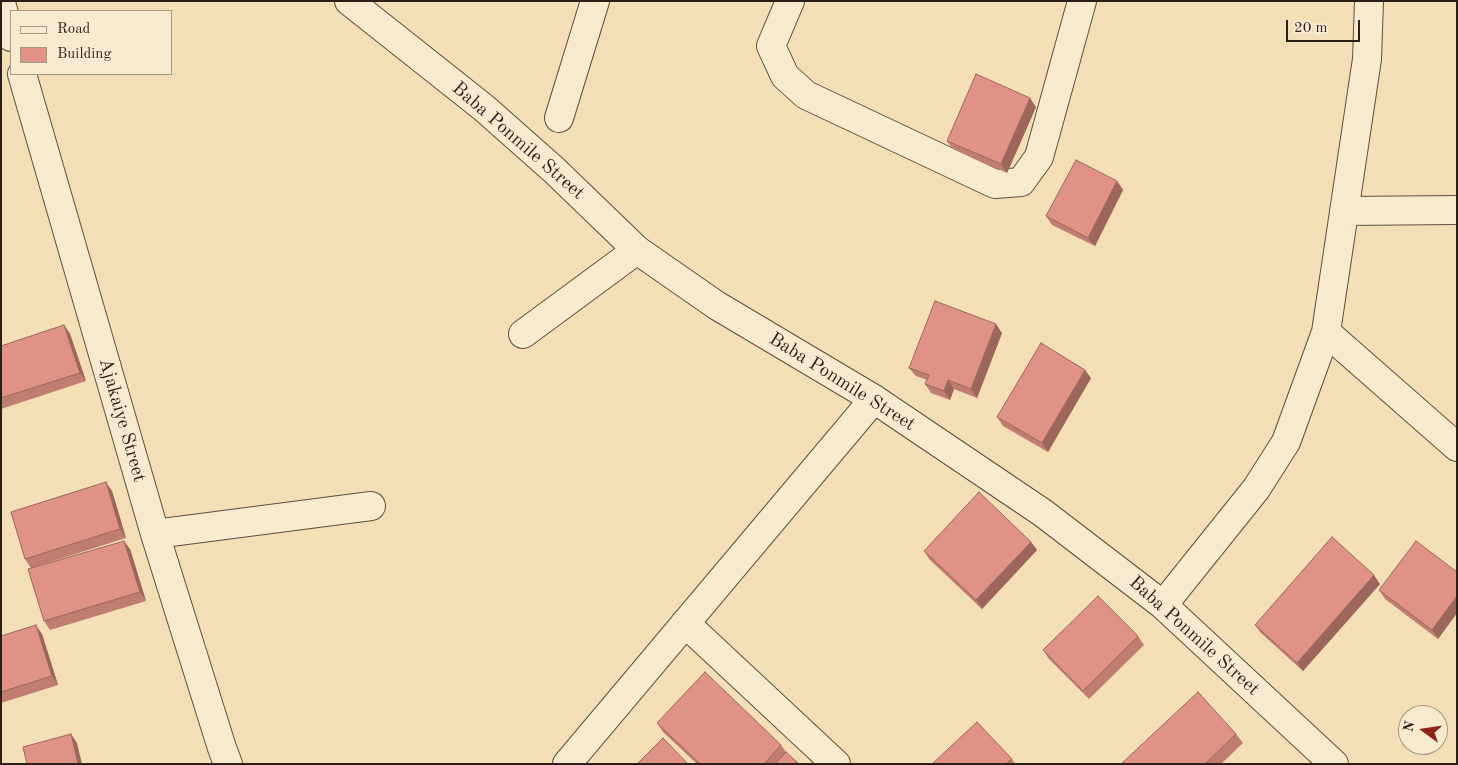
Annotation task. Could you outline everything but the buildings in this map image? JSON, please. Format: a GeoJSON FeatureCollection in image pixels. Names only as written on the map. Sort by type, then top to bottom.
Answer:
{"type":"FeatureCollection","features":[{"type":"Feature","properties":{"kind":"street","name":"Baba Ponmile Street"},"geometry":{"type":"LineString","coordinates":[[349,1],[484,108],[554,170],[637,250],[716,305],[874,399],[1043,512],[1163,604],[1334,764]]}},
{"type":"Feature","properties":{"kind":"street"},"geometry":{"type":"LineString","coordinates":[[559,118],[595,1]]}},
{"type":"Feature","properties":{"kind":"street"},"geometry":{"type":"LineString","coordinates":[[790,1],[771,46],[785,76],[806,95],[995,184],[1020,182],[1039,158],[1082,1]]}},
{"type":"Feature","properties":{"kind":"street"},"geometry":{"type":"LineString","coordinates":[[1163,604],[1256,490],[1286,442],[1326,332],[1367,59],[1369,1]]}},
{"type":"Feature","properties":{"kind":"street"},"geometry":{"type":"LineString","coordinates":[[1,3],[10,34]]}},
{"type":"Feature","properties":{"kind":"street","name":"Ajakaiye Street"},"geometry":{"type":"LineString","coordinates":[[22,75],[155,534],[228,764]]}},
{"type":"Feature","properties":{"kind":"street"},"geometry":{"type":"LineString","coordinates":[[1344,211],[1457,210]]}},
{"type":"Feature","properties":{"kind":"street"},"geometry":{"type":"LineString","coordinates":[[523,334],[637,250]]}},
{"type":"Feature","properties":{"kind":"street"},"geometry":{"type":"LineString","coordinates":[[1326,332],[1457,447]]}},
{"type":"Feature","properties":{"kind":"street"},"geometry":{"type":"LineString","coordinates":[[567,764],[874,399]]}},
{"type":"Feature","properties":{"kind":"street"},"geometry":{"type":"LineString","coordinates":[[155,534],[371,506]]}},
{"type":"Feature","properties":{"kind":"street"},"geometry":{"type":"LineString","coordinates":[[685,624],[836,764]]}}]}
